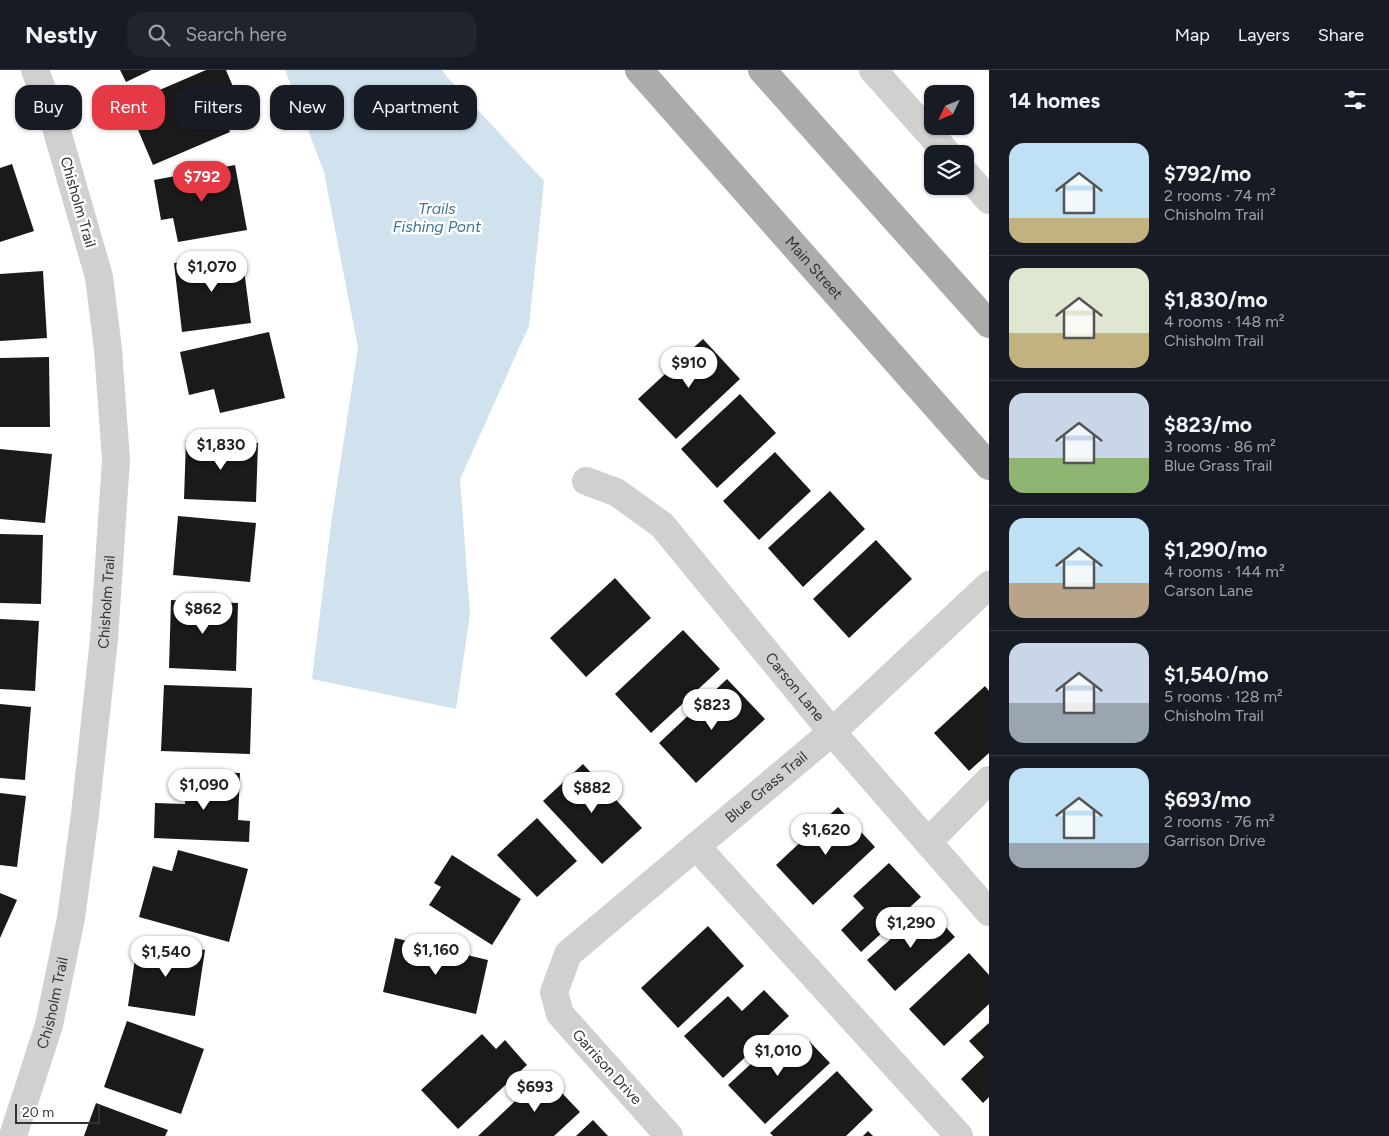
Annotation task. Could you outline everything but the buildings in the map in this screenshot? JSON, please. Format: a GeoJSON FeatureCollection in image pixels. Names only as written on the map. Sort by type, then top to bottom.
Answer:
{"type":"FeatureCollection","features":[{"type":"Feature","properties":{"kind":"main road","name":"Main Street"},"geometry":{"type":"LineString","coordinates":[[639,70],[989,466]]}},
{"type":"Feature","properties":{"kind":"main road"},"geometry":{"type":"LineString","coordinates":[[762,70],[989,324]]}},
{"type":"Feature","properties":{"kind":"street","name":"Chisholm Trail"},"geometry":{"type":"LineString","coordinates":[[13,1136],[49,1025],[70,918],[85,814],[104,639],[116,460],[108,349],[99,277],[55,124],[35,70]]}},
{"type":"Feature","properties":{"kind":"street"},"geometry":{"type":"LineString","coordinates":[[873,70],[940,145]]}},
{"type":"Feature","properties":{"kind":"street"},"geometry":{"type":"LineString","coordinates":[[974,183],[989,200]]}},
{"type":"Feature","properties":{"kind":"street","name":"Carson Lane"},"geometry":{"type":"LineString","coordinates":[[586,481],[616,492],[662,525],[832,732],[989,912]]}},
{"type":"Feature","properties":{"kind":"street","name":"Blue Grass Trail"},"geometry":{"type":"LineString","coordinates":[[554,992],[568,954],[832,732],[989,586]]}},
{"type":"Feature","properties":{"kind":"street"},"geometry":{"type":"LineString","coordinates":[[928,842],[989,780]]}},
{"type":"Feature","properties":{"kind":"street"},"geometry":{"type":"LineString","coordinates":[[696,846],[959,1136]]}},
{"type":"Feature","properties":{"kind":"street","name":"Garrison Drive"},"geometry":{"type":"LineString","coordinates":[[554,992],[560,1014],[669,1136]]}},
{"type":"Feature","properties":{"kind":"water","name":"Trails Fishing Pont"},"geometry":{"type":"Polygon","coordinates":[[[285,70],[442,70],[455,85],[354,85],[354,130],[477,130],[477,109],[544,181],[529,326],[460,479],[470,614],[456,709],[312,679],[331,524],[358,348],[324,172],[308,130],[344,130],[344,85],[291,85],[285,70]]]}}]}
